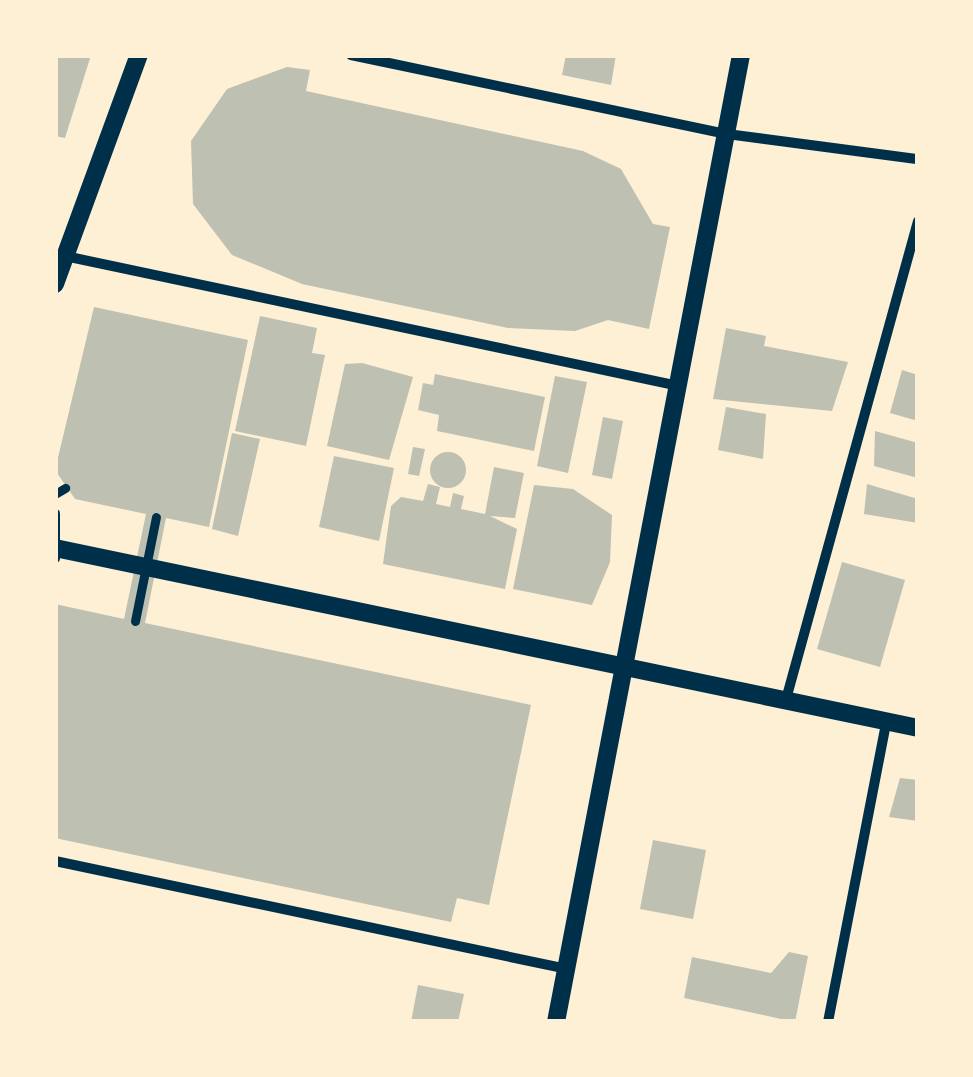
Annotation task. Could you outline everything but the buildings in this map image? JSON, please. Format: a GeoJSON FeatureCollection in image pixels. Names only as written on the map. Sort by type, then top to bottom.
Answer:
{"type":"FeatureCollection","features":[{"type":"Feature","properties":{"kind":"street"},"geometry":{"type":"LineString","coordinates":[[55,284],[139,55]]}},
{"type":"Feature","properties":{"kind":"street"},"geometry":{"type":"LineString","coordinates":[[350,55],[727,134],[918,159]]}},
{"type":"Feature","properties":{"kind":"street"},"geometry":{"type":"LineString","coordinates":[[556,1022],[741,55]]}},
{"type":"Feature","properties":{"kind":"street"},"geometry":{"type":"LineString","coordinates":[[785,704],[918,221]]}},
{"type":"Feature","properties":{"kind":"street"},"geometry":{"type":"LineString","coordinates":[[65,256],[679,386]]}},
{"type":"Feature","properties":{"kind":"street"},"geometry":{"type":"LineString","coordinates":[[55,513],[55,558]]}},
{"type":"Feature","properties":{"kind":"street"},"geometry":{"type":"LineString","coordinates":[[135,621],[156,516]]}},
{"type":"Feature","properties":{"kind":"street"},"geometry":{"type":"LineString","coordinates":[[55,548],[785,704],[918,728]]}},
{"type":"Feature","properties":{"kind":"street"},"geometry":{"type":"LineString","coordinates":[[842,1022],[828,1021],[886,723]]}},
{"type":"Feature","properties":{"kind":"street"},"geometry":{"type":"LineString","coordinates":[[55,860],[566,970]]}}]}
